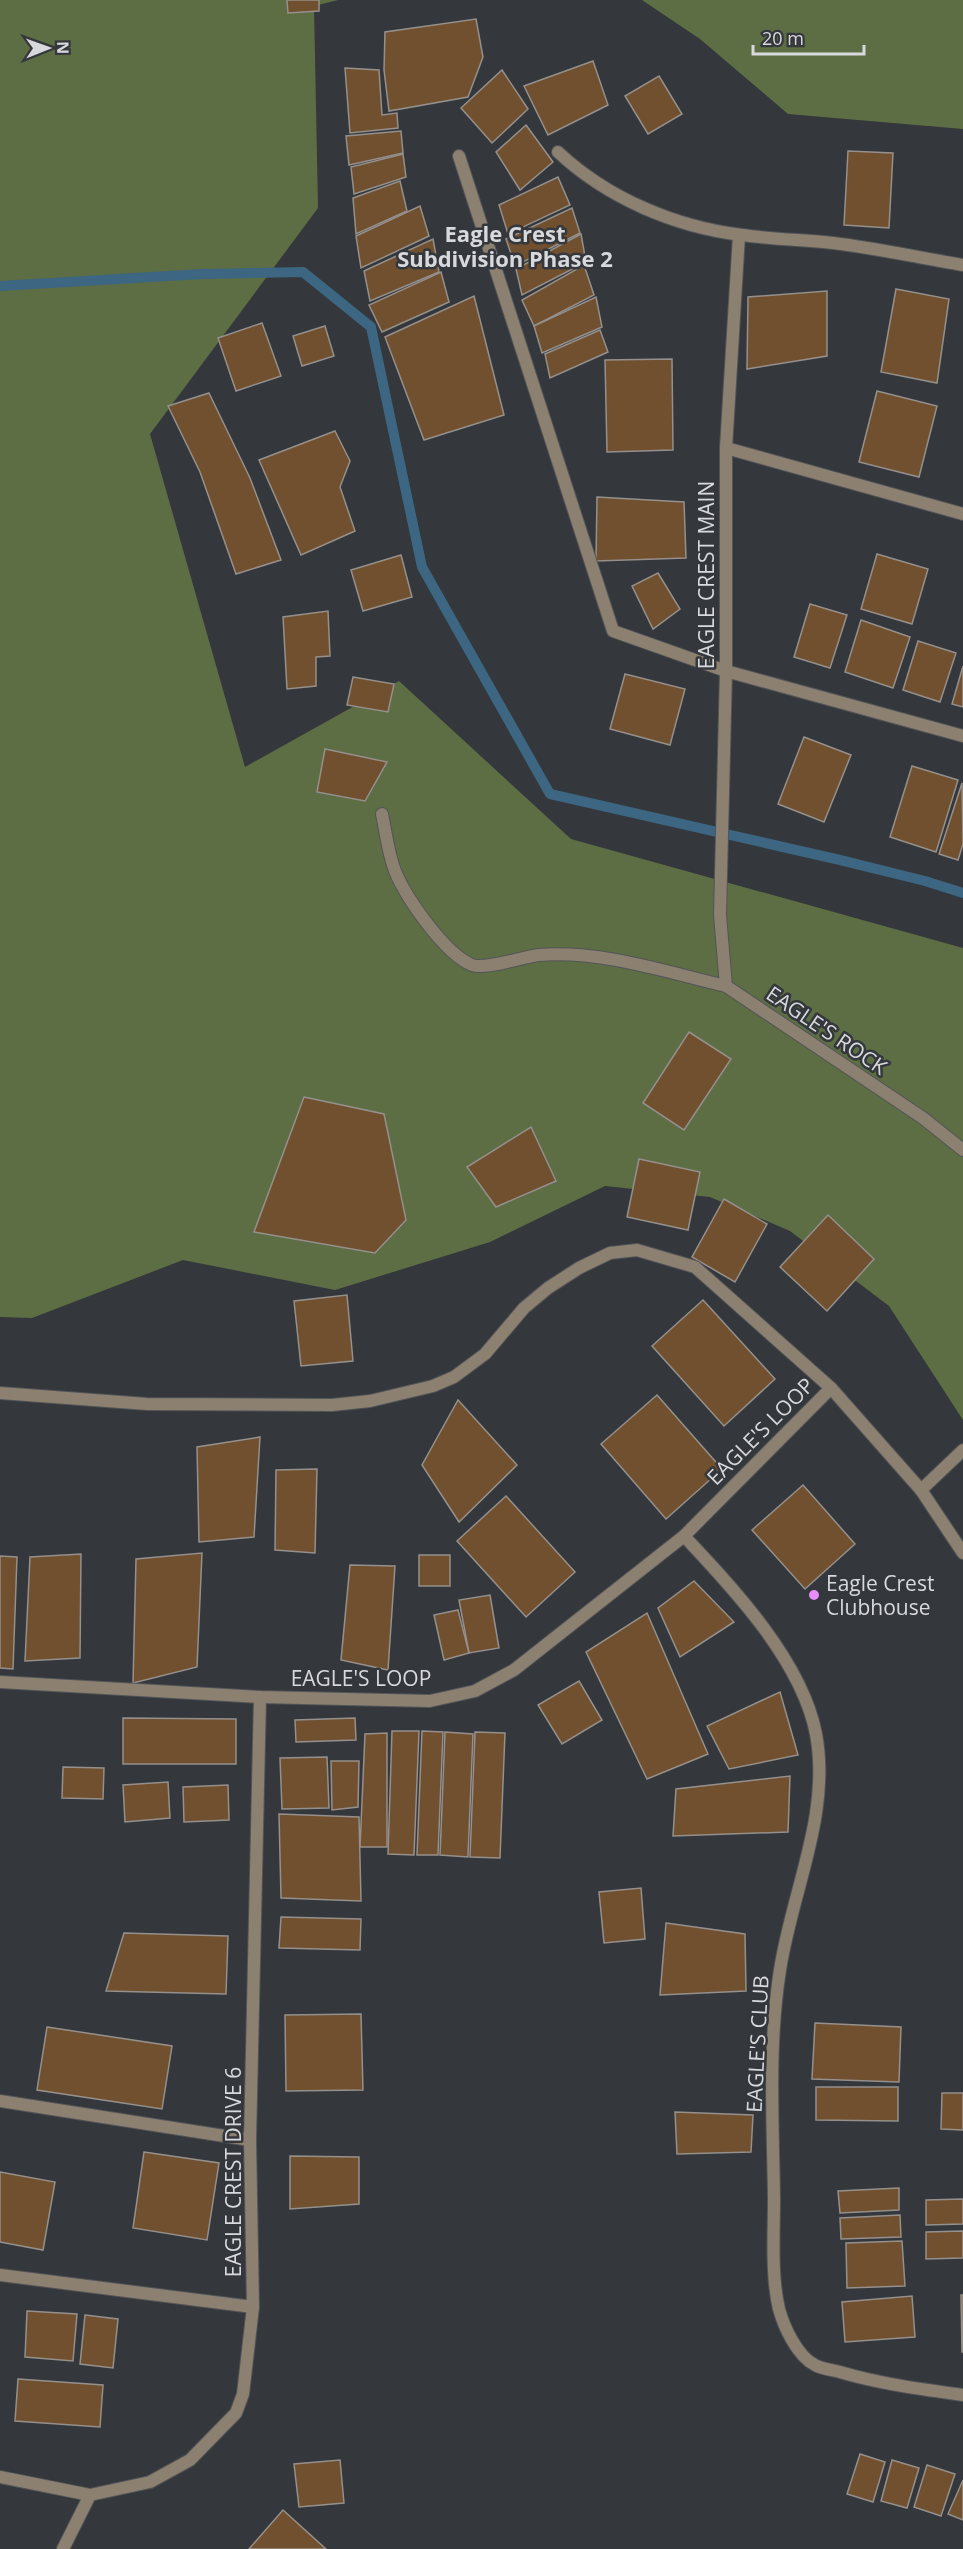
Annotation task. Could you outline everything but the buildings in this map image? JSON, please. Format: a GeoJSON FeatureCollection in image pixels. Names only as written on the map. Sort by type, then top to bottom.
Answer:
{"type":"FeatureCollection","features":[{"type":"Feature","properties":{"kind":"street"},"geometry":{"type":"LineString","coordinates":[[558,152],[575,168],[609,190],[659,216],[739,235],[835,244],[963,265]]}},
{"type":"Feature","properties":{"kind":"street"},"geometry":{"type":"LineString","coordinates":[[459,156],[613,631],[726,671],[963,736]]}},
{"type":"Feature","properties":{"kind":"street","name":"EAGLE CREST MAIN"},"geometry":{"type":"LineString","coordinates":[[726,986],[720,915],[726,671],[726,447],[739,235]]}},
{"type":"Feature","properties":{"kind":"street"},"geometry":{"type":"LineString","coordinates":[[726,447],[963,514]]}},
{"type":"Feature","properties":{"kind":"street"},"geometry":{"type":"LineString","coordinates":[[382,814],[395,872],[408,895],[457,956],[474,966],[491,966],[512,959],[541,955],[601,958],[726,986]]}},
{"type":"Feature","properties":{"kind":"street","name":"EAGLE'S ROCK"},"geometry":{"type":"LineString","coordinates":[[726,986],[923,1118],[963,1150]]}},
{"type":"Feature","properties":{"kind":"street","name":"EAGLE'S LOOP"},"geometry":{"type":"LineString","coordinates":[[0,1393],[147,1404],[332,1405],[370,1401],[433,1386],[454,1377],[485,1354],[524,1308],[548,1288],[579,1268],[610,1253],[637,1250],[695,1267],[831,1388],[684,1536],[514,1670],[475,1691],[430,1701],[261,1697],[0,1682]]}},
{"type":"Feature","properties":{"kind":"street"},"geometry":{"type":"LineString","coordinates":[[831,1388],[921,1490],[963,1553]]}},
{"type":"Feature","properties":{"kind":"street"},"geometry":{"type":"LineString","coordinates":[[921,1490],[963,1450]]}},
{"type":"Feature","properties":{"kind":"street","name":"EAGLE'S CLUB"},"geometry":{"type":"LineString","coordinates":[[684,1536],[719,1573],[766,1634],[798,1684],[815,1731],[819,1757],[818,1803],[813,1832],[780,1968],[774,2015],[772,2067],[774,2256],[779,2308],[794,2343],[813,2364],[905,2387],[963,2394]]}},
{"type":"Feature","properties":{"kind":"street","name":"EAGLE CREST DRIVE 6"},"geometry":{"type":"LineString","coordinates":[[90,2495],[150,2482],[190,2460],[236,2413],[243,2394],[253,2307],[250,2140],[261,1697]]}},
{"type":"Feature","properties":{"kind":"street"},"geometry":{"type":"LineString","coordinates":[[0,2101],[250,2140]]}},
{"type":"Feature","properties":{"kind":"street"},"geometry":{"type":"LineString","coordinates":[[0,2275],[253,2307]]}},
{"type":"Feature","properties":{"kind":"street"},"geometry":{"type":"LineString","coordinates":[[0,2477],[90,2495],[63,2549]]}},
{"type":"Feature","properties":{"kind":"green space"},"geometry":{"type":"Polygon","coordinates":[[[0,0],[338,0],[314,6],[318,208],[150,434],[245,767],[399,681],[571,839],[963,948],[963,1420],[889,1306],[790,1231],[710,1197],[605,1186],[490,1242],[335,1290],[183,1260],[32,1318],[0,1317],[0,0]]]}},
{"type":"Feature","properties":{"kind":"green space"},"geometry":{"type":"Polygon","coordinates":[[[642,0],[963,0],[963,129],[788,114],[700,39],[642,0]]]}},
{"type":"Feature","properties":{"kind":"waterway"},"geometry":{"type":"LineString","coordinates":[[0,286],[202,274],[303,272],[371,327],[422,567],[550,794],[840,860],[963,893]]}},
{"type":"Feature","properties":{"kind":"place","name":"Eagle Crest Clubhouse"},"geometry":{"type":"Point","coordinates":[814,1595]}},
{"type":"Feature","properties":{"kind":"district","name":"Eagle Crest Subdivision Phase 2"},"geometry":{"type":"Point","coordinates":[505,246]}}]}
